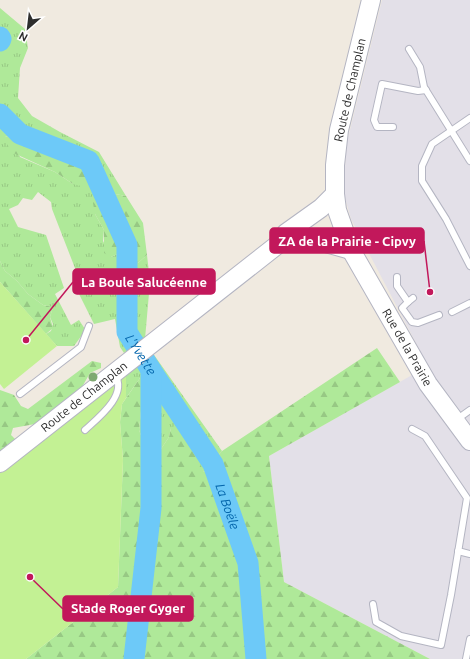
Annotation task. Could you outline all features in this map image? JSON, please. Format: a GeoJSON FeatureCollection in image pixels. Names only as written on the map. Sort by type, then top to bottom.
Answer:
{"type":"FeatureCollection","features":[{"type":"Feature","properties":{"kind":"street","name":"Route de Champlan"},"geometry":{"type":"LineString","coordinates":[[351,250],[337,210],[335,194],[335,165],[339,130],[370,0]]}},
{"type":"Feature","properties":{"kind":"street","name":"Route de Champlan"},"geometry":{"type":"LineString","coordinates":[[0,463],[281,242],[286,233],[321,208],[335,194]]}},
{"type":"Feature","properties":{"kind":"street"},"geometry":{"type":"LineString","coordinates":[[281,242],[315,240],[351,250]]}},
{"type":"Feature","properties":{"kind":"street","name":"Rue de la Prairie"},"geometry":{"type":"LineString","coordinates":[[351,250],[428,384],[470,442]]}},
{"type":"Feature","properties":{"kind":"lane"},"geometry":{"type":"LineString","coordinates":[[409,49],[420,67],[424,87],[470,162]]}},
{"type":"Feature","properties":{"kind":"lane"},"geometry":{"type":"LineString","coordinates":[[393,127],[378,127],[374,120],[382,84],[418,91],[426,90]]}},
{"type":"Feature","properties":{"kind":"lane"},"geometry":{"type":"LineString","coordinates":[[470,118],[432,144],[422,166],[422,181],[446,219],[470,265]]}},
{"type":"Feature","properties":{"kind":"lane"},"geometry":{"type":"LineString","coordinates":[[397,277],[397,286],[411,300],[402,308],[412,322],[418,323],[439,315]]}},
{"type":"Feature","properties":{"kind":"lane"},"geometry":{"type":"LineString","coordinates":[[452,312],[470,303]]}},
{"type":"Feature","properties":{"kind":"lane"},"geometry":{"type":"LineString","coordinates":[[20,394],[81,347],[89,326]]}},
{"type":"Feature","properties":{"kind":"lane"},"geometry":{"type":"LineString","coordinates":[[85,430],[106,410],[116,396],[119,368]]}},
{"type":"Feature","properties":{"kind":"lane"},"geometry":{"type":"LineString","coordinates":[[455,421],[470,410]]}},
{"type":"Feature","properties":{"kind":"lane"},"geometry":{"type":"LineString","coordinates":[[373,604],[376,622],[401,636],[441,645],[467,498],[425,436],[412,429]]}},
{"type":"Feature","properties":{"kind":"lane"},"geometry":{"type":"LineString","coordinates":[[458,551],[470,554]]}},
{"type":"Feature","properties":{"kind":"lane"},"geometry":{"type":"LineString","coordinates":[[466,659],[470,639]]}},
{"type":"Feature","properties":{"kind":"shaded area"},"geometry":{"type":"Polygon","coordinates":[[[382,0],[470,0],[470,659],[430,659],[284,582],[269,456],[428,366],[351,219],[343,191],[347,142],[382,0]]]}},
{"type":"Feature","properties":{"kind":"green space"},"geometry":{"type":"Polygon","coordinates":[[[0,8],[25,29],[28,48],[20,68],[18,98],[32,116],[99,152],[126,196],[115,194],[98,197],[95,214],[104,230],[103,241],[111,257],[120,253],[128,253],[138,263],[147,255],[150,282],[145,339],[124,353],[120,347],[115,319],[94,324],[76,288],[80,281],[52,209],[51,202],[38,192],[32,200],[23,198],[18,205],[9,209],[18,227],[46,235],[64,288],[55,294],[71,325],[79,320],[85,329],[74,346],[57,346],[46,334],[51,331],[53,324],[50,317],[53,307],[43,305],[28,294],[17,281],[5,271],[0,261],[0,8]],[[5,136],[20,157],[55,172],[73,184],[83,162],[58,152],[5,136]]]}},
{"type":"Feature","properties":{"kind":"green space"},"geometry":{"type":"Polygon","coordinates":[[[5,136],[58,152],[83,162],[93,175],[94,179],[91,185],[81,186],[73,184],[55,172],[9,151],[5,136]]]}},
{"type":"Feature","properties":{"kind":"green space"},"geometry":{"type":"Polygon","coordinates":[[[115,194],[126,196],[143,223],[147,255],[138,263],[128,253],[120,253],[111,257],[104,253],[104,230],[95,214],[93,203],[98,197],[115,194]]]}},
{"type":"Feature","properties":{"kind":"green space"},"geometry":{"type":"Polygon","coordinates":[[[0,261],[5,271],[17,281],[28,294],[43,305],[53,307],[50,317],[53,328],[46,334],[0,282],[0,261]]]}},
{"type":"Feature","properties":{"kind":"green space"},"geometry":{"type":"Polygon","coordinates":[[[0,282],[57,346],[4,389],[0,384],[0,282]]]}},
{"type":"Feature","properties":{"kind":"green space"},"geometry":{"type":"Polygon","coordinates":[[[377,348],[400,382],[269,456],[284,582],[430,659],[26,659],[118,587],[123,460],[120,422],[122,404],[140,378],[150,380],[157,389],[155,394],[147,401],[141,411],[139,430],[145,446],[161,449],[169,437],[171,428],[180,423],[204,472],[222,451],[377,348]]]}},
{"type":"Feature","properties":{"kind":"green space"},"geometry":{"type":"Polygon","coordinates":[[[152,352],[222,451],[204,472],[171,428],[169,437],[161,449],[145,446],[139,430],[141,411],[147,401],[155,394],[140,378],[126,398],[126,374],[152,352]]]}},
{"type":"Feature","properties":{"kind":"green space"},"geometry":{"type":"Polygon","coordinates":[[[92,361],[101,363],[101,368],[90,373],[82,387],[35,424],[13,428],[11,435],[15,439],[11,445],[0,453],[0,390],[14,395],[21,406],[28,409],[92,361]]]}},
{"type":"Feature","properties":{"kind":"green space"},"geometry":{"type":"Polygon","coordinates":[[[126,374],[126,398],[122,404],[120,422],[123,460],[118,587],[26,659],[0,659],[0,473],[126,374]]]}},
{"type":"Feature","properties":{"kind":"waterway","name":"L'Yvette"},"geometry":{"type":"LineString","coordinates":[[0,37],[0,41]]}},
{"type":"Feature","properties":{"kind":"waterway","name":"L'Yvette"},"geometry":{"type":"LineString","coordinates":[[0,114],[20,134],[89,161],[127,245],[127,332],[213,464],[248,563],[256,659]]}},
{"type":"Feature","properties":{"kind":"waterway","name":"L'Yvette"},"geometry":{"type":"LineString","coordinates":[[134,659],[151,508],[151,370]]}},
{"type":"Feature","properties":{"kind":"place","name":"ZA de la Prairie - Cipvy"},"geometry":{"type":"Point","coordinates":[430,292]}},
{"type":"Feature","properties":{"kind":"place","name":"La Boule Salucéenne"},"geometry":{"type":"Point","coordinates":[26,340]}},
{"type":"Feature","properties":{"kind":"place","name":"Stade Roger Gyger"},"geometry":{"type":"Point","coordinates":[30,577]}},
{"type":"Feature","properties":{"kind":"water label","name":"La Boële"},"geometry":{"type":"Point","coordinates":[228,506]}}]}
